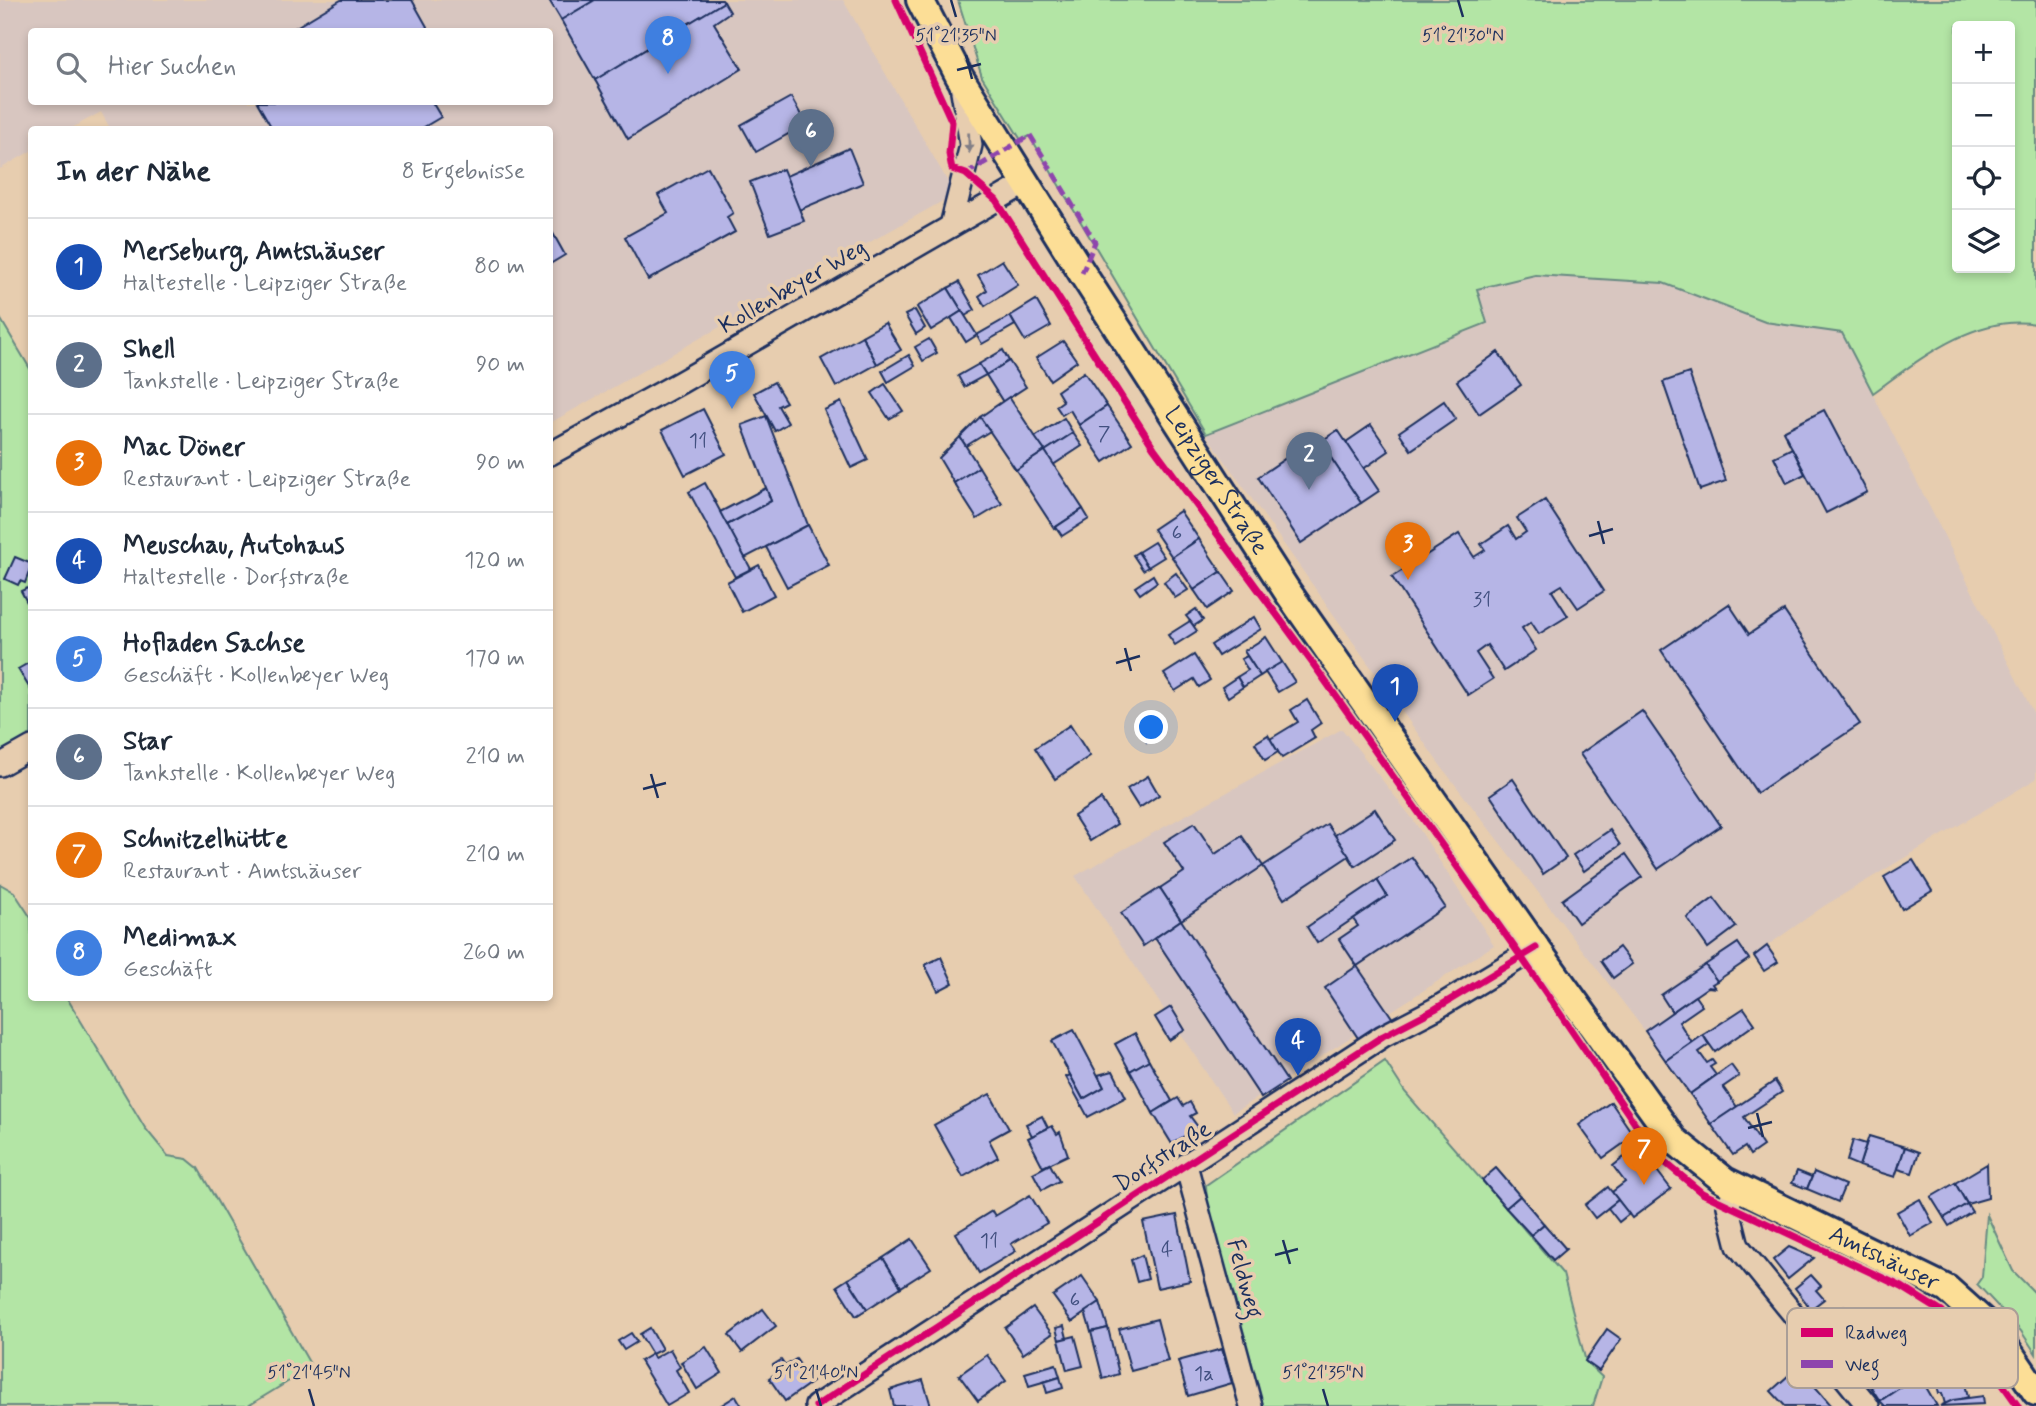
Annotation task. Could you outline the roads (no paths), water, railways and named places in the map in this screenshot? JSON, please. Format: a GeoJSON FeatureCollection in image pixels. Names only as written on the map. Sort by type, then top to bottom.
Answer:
{"type":"FeatureCollection","features":[{"type":"Feature","properties":{"kind":"main road","name":"Leipziger Straße"},"geometry":{"type":"LineString","coordinates":[[920,0],[959,76],[1287,591],[1536,948]]}},
{"type":"Feature","properties":{"kind":"main road","name":"Amtshäuser"},"geometry":{"type":"LineString","coordinates":[[1536,948],[1674,1140],[1699,1162],[1736,1186],[1947,1289],[1968,1308]]}},
{"type":"Feature","properties":{"kind":"main road","name":"Amtshäuser"},"geometry":{"type":"LineString","coordinates":[[2018,1365],[2036,1392]]}},
{"type":"Feature","properties":{"kind":"street"},"geometry":{"type":"LineString","coordinates":[[951,226],[971,145],[959,76]]}},
{"type":"Feature","properties":{"kind":"street","name":"Kollenbeyer Weg"},"geometry":{"type":"LineString","coordinates":[[553,452],[681,382],[1026,183]]}},
{"type":"Feature","properties":{"kind":"street"},"geometry":{"type":"LineString","coordinates":[[0,765],[28,749]]}},
{"type":"Feature","properties":{"kind":"street","name":"Dorfstraße"},"geometry":{"type":"LineString","coordinates":[[816,1406],[1383,1036],[1536,948]]}},
{"type":"Feature","properties":{"kind":"street","name":"Feldweg"},"geometry":{"type":"LineString","coordinates":[[1186,1166],[1251,1406]]}},
{"type":"Feature","properties":{"kind":"street"},"geometry":{"type":"LineString","coordinates":[[1736,1186],[1728,1206],[1738,1246],[1788,1308]]}},
{"type":"Feature","properties":{"kind":"street"},"geometry":{"type":"LineString","coordinates":[[1853,1388],[1868,1406]]}},
{"type":"Feature","properties":{"kind":"place","name":"Medimax"},"geometry":{"type":"Point","coordinates":[668,74]}},
{"type":"Feature","properties":{"kind":"place","name":"Star"},"geometry":{"type":"Point","coordinates":[811,167]}},
{"type":"Feature","properties":{"kind":"place","name":"Hofladen Sachse"},"geometry":{"type":"Point","coordinates":[732,409]}},
{"type":"Feature","properties":{"kind":"place","name":"Shell"},"geometry":{"type":"Point","coordinates":[1309,490]}},
{"type":"Feature","properties":{"kind":"place","name":"Mac Döner"},"geometry":{"type":"Point","coordinates":[1408,580]}},
{"type":"Feature","properties":{"kind":"place","name":"Merseburg, Amtshäuser"},"geometry":{"type":"Point","coordinates":[1395,722]}},
{"type":"Feature","properties":{"kind":"place","name":"Meuschau, Autohaus"},"geometry":{"type":"Point","coordinates":[1298,1076]}},
{"type":"Feature","properties":{"kind":"place","name":"Schnitzelhütte"},"geometry":{"type":"Point","coordinates":[1644,1185]}}]}
